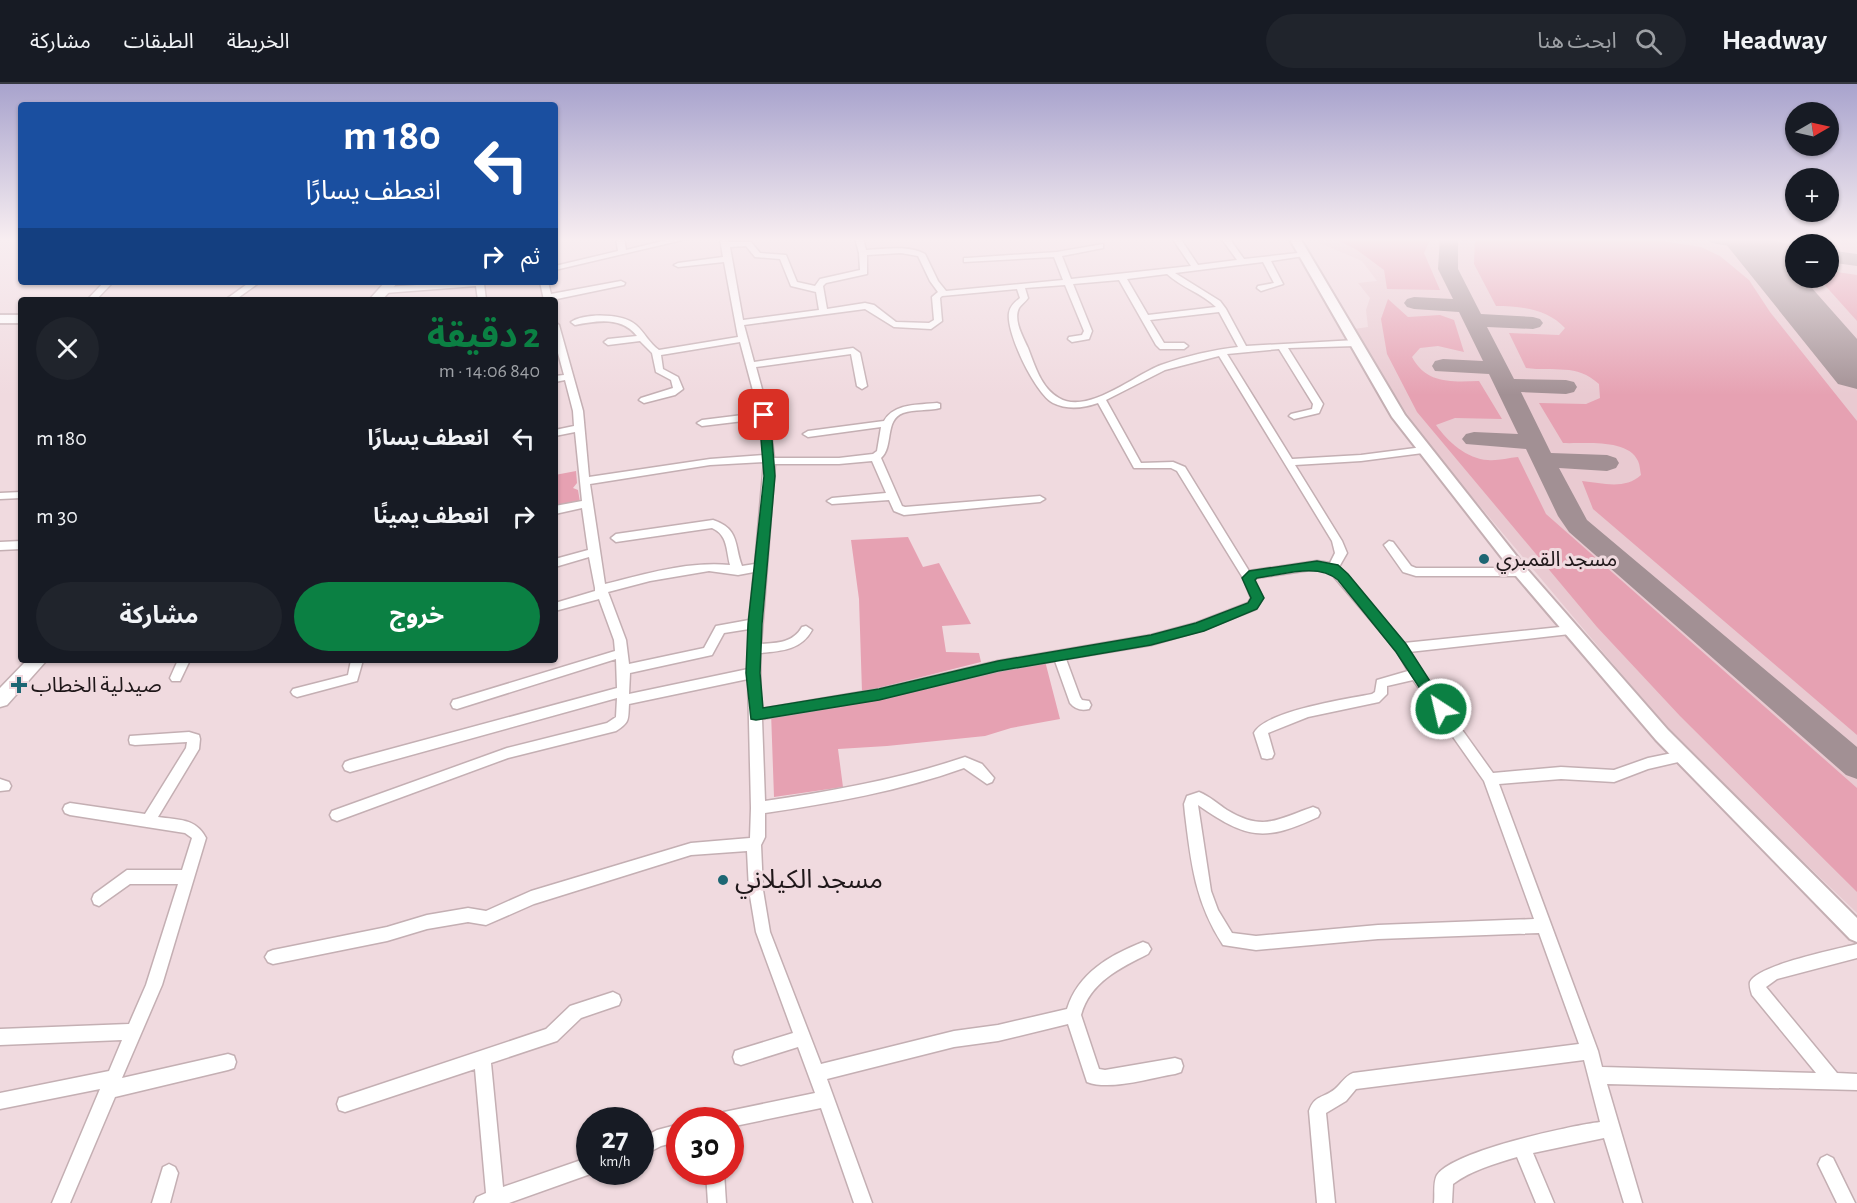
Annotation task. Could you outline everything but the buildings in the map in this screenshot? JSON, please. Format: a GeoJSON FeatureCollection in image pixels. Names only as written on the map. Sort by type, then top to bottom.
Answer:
{"type":"FeatureCollection","features":[{"type":"Feature","properties":{"kind":"main road"},"geometry":{"type":"LineString","coordinates":[[1325,290],[1399,417],[1521,572],[1682,756],[1857,932]]}},
{"type":"Feature","properties":{"kind":"main road"},"geometry":{"type":"LineString","coordinates":[[0,319],[18,319]]}},
{"type":"Feature","properties":{"kind":"main road"},"geometry":{"type":"LineString","coordinates":[[0,683],[20,663]]}},
{"type":"Feature","properties":{"kind":"main road"},"geometry":{"type":"LineString","coordinates":[[0,700],[35,663]]}},
{"type":"Feature","properties":{"kind":"street"},"geometry":{"type":"LineString","coordinates":[[557,297],[588,290]]}},
{"type":"Feature","properties":{"kind":"street"},"geometry":{"type":"LineString","coordinates":[[733,290],[739,323],[764,415],[769,459],[753,673],[758,808],[758,837],[754,843],[756,890],[763,932],[826,1099],[862,1203]]}},
{"type":"Feature","properties":{"kind":"street"},"geometry":{"type":"LineString","coordinates":[[820,290],[823,311]]}},
{"type":"Feature","properties":{"kind":"street"},"geometry":{"type":"LineString","coordinates":[[739,323],[868,306],[894,324],[931,326],[938,321],[936,295],[970,290]]}},
{"type":"Feature","properties":{"kind":"street"},"geometry":{"type":"LineString","coordinates":[[1022,290],[1024,298],[1015,308],[1014,323],[1022,346],[1045,392],[1065,404],[1086,403],[1101,399],[1163,368],[1221,352],[1282,346],[1356,344]]}},
{"type":"Feature","properties":{"kind":"street"},"geometry":{"type":"LineString","coordinates":[[1072,290],[1089,334],[1086,337],[1072,339]]}},
{"type":"Feature","properties":{"kind":"street"},"geometry":{"type":"LineString","coordinates":[[1129,290],[1162,347],[1184,346]]}},
{"type":"Feature","properties":{"kind":"street"},"geometry":{"type":"LineString","coordinates":[[1196,290],[1216,301],[1243,350]]}},
{"type":"Feature","properties":{"kind":"street"},"geometry":{"type":"LineString","coordinates":[[1145,318],[1222,309]]}},
{"type":"Feature","properties":{"kind":"street"},"geometry":{"type":"LineString","coordinates":[[574,322],[607,319],[624,322],[634,327],[641,338],[656,352],[659,370],[675,378],[678,389],[672,393],[644,400]]}},
{"type":"Feature","properties":{"kind":"street"},"geometry":{"type":"LineString","coordinates":[[337,815],[507,753],[620,723],[623,717],[621,640],[601,592],[584,481],[580,428],[558,336]]}},
{"type":"Feature","properties":{"kind":"street"},"geometry":{"type":"LineString","coordinates":[[608,342],[641,338]]}},
{"type":"Feature","properties":{"kind":"street"},"geometry":{"type":"LineString","coordinates":[[656,352],[743,339]]}},
{"type":"Feature","properties":{"kind":"street"},"geometry":{"type":"LineString","coordinates":[[1282,346],[1318,404],[1316,411],[1294,416]]}},
{"type":"Feature","properties":{"kind":"street"},"geometry":{"type":"LineString","coordinates":[[752,365],[853,351],[862,386]]}},
{"type":"Feature","properties":{"kind":"street"},"geometry":{"type":"LineString","coordinates":[[1221,352],[1337,541],[1341,553],[1333,568]]}},
{"type":"Feature","properties":{"kind":"street"},"geometry":{"type":"LineString","coordinates":[[558,379],[569,377]]}},
{"type":"Feature","properties":{"kind":"street"},"geometry":{"type":"LineString","coordinates":[[756,715],[879,694],[938,679],[1151,640],[1199,627],[1252,606],[1257,598],[1248,578],[1181,469],[1173,465],[1138,466],[1101,399]]}},
{"type":"Feature","properties":{"kind":"street"},"geometry":{"type":"LineString","coordinates":[[584,481],[691,465],[769,459],[839,461],[876,457],[882,452],[885,424],[891,416],[901,410],[937,406]]}},
{"type":"Feature","properties":{"kind":"street"},"geometry":{"type":"LineString","coordinates":[[702,423],[764,415]]}},
{"type":"Feature","properties":{"kind":"street"},"geometry":{"type":"LineString","coordinates":[[808,434],[885,424]]}},
{"type":"Feature","properties":{"kind":"street"},"geometry":{"type":"LineString","coordinates":[[558,432],[580,428]]}},
{"type":"Feature","properties":{"kind":"street"},"geometry":{"type":"LineString","coordinates":[[1289,462],[1361,458],[1423,450]]}},
{"type":"Feature","properties":{"kind":"street"},"geometry":{"type":"LineString","coordinates":[[876,457],[898,508],[908,511],[1040,499]]}},
{"type":"Feature","properties":{"kind":"street"},"geometry":{"type":"LineString","coordinates":[[1,497],[18,495]]}},
{"type":"Feature","properties":{"kind":"street"},"geometry":{"type":"LineString","coordinates":[[832,501],[892,496]]}},
{"type":"Feature","properties":{"kind":"street"},"geometry":{"type":"LineString","coordinates":[[558,509],[587,503]]}},
{"type":"Feature","properties":{"kind":"street"},"geometry":{"type":"LineString","coordinates":[[615,538],[713,524],[721,527],[731,537],[737,570]]}},
{"type":"Feature","properties":{"kind":"street"},"geometry":{"type":"LineString","coordinates":[[0,546],[18,545]]}},
{"type":"Feature","properties":{"kind":"street"},"geometry":{"type":"LineString","coordinates":[[1389,545],[1407,568],[1416,572],[1521,572]]}},
{"type":"Feature","properties":{"kind":"street"},"geometry":{"type":"LineString","coordinates":[[558,562],[594,552]]}},
{"type":"Feature","properties":{"kind":"street"},"geometry":{"type":"LineString","coordinates":[[1248,578],[1253,574],[1268,571],[1317,566],[1333,568],[1401,648],[1416,674],[1490,779],[1590,1051],[1610,1129],[1633,1203]]}},
{"type":"Feature","properties":{"kind":"street"},"geometry":{"type":"LineString","coordinates":[[558,606],[650,577],[709,567],[744,572],[761,567]]}},
{"type":"Feature","properties":{"kind":"street"},"geometry":{"type":"LineString","coordinates":[[623,670],[708,651],[720,629],[755,624]]}},
{"type":"Feature","properties":{"kind":"street"},"geometry":{"type":"LineString","coordinates":[[755,649],[795,643],[804,636],[806,630]]}},
{"type":"Feature","properties":{"kind":"street"},"geometry":{"type":"LineString","coordinates":[[1401,648],[1570,630]]}},
{"type":"Feature","properties":{"kind":"street"},"geometry":{"type":"LineString","coordinates":[[457,704],[622,653]]}},
{"type":"Feature","properties":{"kind":"street"},"geometry":{"type":"LineString","coordinates":[[1059,656],[1074,699],[1078,704],[1085,705]]}},
{"type":"Feature","properties":{"kind":"street"},"geometry":{"type":"LineString","coordinates":[[176,678],[183,663]]}},
{"type":"Feature","properties":{"kind":"street"},"geometry":{"type":"LineString","coordinates":[[297,692],[353,678],[356,663]]}},
{"type":"Feature","properties":{"kind":"street"},"geometry":{"type":"LineString","coordinates":[[350,766],[623,695],[753,673]]}},
{"type":"Feature","properties":{"kind":"street"},"geometry":{"type":"LineString","coordinates":[[1268,754],[1260,733],[1263,729],[1306,711],[1375,698],[1381,694],[1381,683],[1416,674]]}},
{"type":"Feature","properties":{"kind":"street"},"geometry":{"type":"LineString","coordinates":[[135,740],[189,738],[194,740],[192,749],[148,821]]}},
{"type":"Feature","properties":{"kind":"street"},"geometry":{"type":"LineString","coordinates":[[1490,779],[1561,773],[1614,776],[1648,764],[1682,756]]}},
{"type":"Feature","properties":{"kind":"street"},"geometry":{"type":"LineString","coordinates":[[758,808],[837,796],[934,773],[965,762],[977,768],[987,778]]}},
{"type":"Feature","properties":{"kind":"street"},"geometry":{"type":"LineString","coordinates":[[1313,813],[1276,828],[1260,829],[1237,822],[1199,798],[1192,800],[1198,871],[1204,895],[1216,922],[1228,940],[1256,943],[1378,932],[1544,926]]}},
{"type":"Feature","properties":{"kind":"street"},"geometry":{"type":"LineString","coordinates":[[61,1203],[154,985],[199,838],[196,832],[187,827],[70,809]]}},
{"type":"Feature","properties":{"kind":"street"},"geometry":{"type":"LineString","coordinates":[[273,957],[387,934],[427,922],[468,915],[486,918],[531,898],[691,849],[754,843]]}},
{"type":"Feature","properties":{"kind":"street"},"geometry":{"type":"LineString","coordinates":[[99,899],[127,877],[188,877]]}},
{"type":"Feature","properties":{"kind":"street"},"geometry":{"type":"LineString","coordinates":[[1143,949],[1094,977],[1078,995],[1072,1015],[1093,1076],[1105,1078],[1175,1066]]}},
{"type":"Feature","properties":{"kind":"street"},"geometry":{"type":"LineString","coordinates":[[1833,1081],[1758,990],[1757,984],[1773,973],[1857,951]]}},
{"type":"Feature","properties":{"kind":"street"},"geometry":{"type":"LineString","coordinates":[[345,1104],[551,1035],[576,1012],[613,1000]]}},
{"type":"Feature","properties":{"kind":"street"},"geometry":{"type":"LineString","coordinates":[[816,1074],[954,1039],[998,1033],[1072,1015]]}},
{"type":"Feature","properties":{"kind":"street"},"geometry":{"type":"LineString","coordinates":[[0,1037],[135,1032]]}},
{"type":"Feature","properties":{"kind":"street"},"geometry":{"type":"LineString","coordinates":[[741,1058],[802,1038]]}},
{"type":"Feature","properties":{"kind":"street"},"geometry":{"type":"LineString","coordinates":[[1326,1203],[1317,1111],[1320,1105],[1342,1094],[1347,1085],[1353,1081],[1590,1051]]}},
{"type":"Feature","properties":{"kind":"street"},"geometry":{"type":"LineString","coordinates":[[482,1058],[489,1201],[576,1171]]}},
{"type":"Feature","properties":{"kind":"street"},"geometry":{"type":"LineString","coordinates":[[0,1101],[228,1062]]}},
{"type":"Feature","properties":{"kind":"street"},"geometry":{"type":"LineString","coordinates":[[1595,1074],[1857,1082]]}},
{"type":"Feature","properties":{"kind":"street"},"geometry":{"type":"LineString","coordinates":[[744,1116],[826,1099]]}},
{"type":"Feature","properties":{"kind":"street"},"geometry":{"type":"LineString","coordinates":[[1443,1203],[1444,1180],[1452,1172],[1493,1155],[1589,1131],[1610,1129]]}},
{"type":"Feature","properties":{"kind":"street"},"geometry":{"type":"LineString","coordinates":[[1522,1149],[1545,1203]]}},
{"type":"Feature","properties":{"kind":"street"},"geometry":{"type":"LineString","coordinates":[[1827,1164],[1846,1203]]}},
{"type":"Feature","properties":{"kind":"street"},"geometry":{"type":"LineString","coordinates":[[161,1203],[169,1173]]}},
{"type":"Feature","properties":{"kind":"street"},"geometry":{"type":"LineString","coordinates":[[716,1185],[717,1203]]}},
{"type":"Feature","properties":{"kind":"shaded area"},"geometry":{"type":"Polygon","coordinates":[[[1364,290],[1857,290],[1857,913],[1714,776],[1656,715],[1430,447],[1354,329],[1368,327],[1366,310],[1370,298],[1364,290]]]}},
{"type":"Feature","properties":{"kind":"shaded area"},"geometry":{"type":"Polygon","coordinates":[[[1488,290],[1756,290],[1770,312],[1857,421],[1857,735],[1593,509],[1582,481],[1628,483],[1641,475],[1638,461],[1633,454],[1615,445],[1563,443],[1539,403],[1586,404],[1600,398],[1599,384],[1582,373],[1573,371],[1526,368],[1509,333],[1559,335],[1565,328],[1551,317],[1534,310],[1496,306],[1488,290]]]}},
{"type":"Feature","properties":{"kind":"shaded area"},"geometry":{"type":"Polygon","coordinates":[[[1829,290],[1857,290],[1857,321],[1829,290]]]}},
{"type":"Feature","properties":{"kind":"shaded area"},"geometry":{"type":"Polygon","coordinates":[[[1388,299],[1408,317],[1440,315],[1454,320],[1464,352],[1438,346],[1420,348],[1412,357],[1418,366],[1432,377],[1450,381],[1479,381],[1502,419],[1455,418],[1436,425],[1446,438],[1465,453],[1480,459],[1518,457],[1546,514],[1857,788],[1857,892],[1680,716],[1597,627],[1417,412],[1387,354],[1381,319],[1388,299]]]}},
{"type":"Feature","properties":{"kind":"shaded area"},"geometry":{"type":"Polygon","coordinates":[[[576,471],[577,483],[573,488],[578,490],[580,502],[558,507],[558,474],[576,471]]]}},
{"type":"Feature","properties":{"kind":"shaded area"},"geometry":{"type":"Polygon","coordinates":[[[908,537],[923,567],[939,563],[971,624],[942,626],[946,652],[979,653],[981,662],[862,692],[859,599],[851,540],[908,537]]]}},
{"type":"Feature","properties":{"kind":"shaded area"},"geometry":{"type":"Polygon","coordinates":[[[1045,661],[1060,719],[1011,728],[985,736],[838,749],[843,787],[774,797],[771,712],[920,689],[1045,661]]]}},
{"type":"Feature","properties":{"kind":"taxiway"},"geometry":{"type":"LineString","coordinates":[[1459,290],[1473,320]]}},
{"type":"Feature","properties":{"kind":"taxiway"},"geometry":{"type":"LineString","coordinates":[[1414,303],[1466,306]]}},
{"type":"Feature","properties":{"kind":"taxiway"},"geometry":{"type":"LineString","coordinates":[[1473,320],[1533,323]]}},
{"type":"Feature","properties":{"kind":"taxiway"},"geometry":{"type":"LineString","coordinates":[[1473,320],[1506,385]]}},
{"type":"Feature","properties":{"kind":"taxiway"},"geometry":{"type":"LineString","coordinates":[[1443,366],[1496,368]]}},
{"type":"Feature","properties":{"kind":"taxiway"},"geometry":{"type":"LineString","coordinates":[[1506,385],[1566,387]]}},
{"type":"Feature","properties":{"kind":"taxiway"},"geometry":{"type":"LineString","coordinates":[[1506,385],[1543,460]]}},
{"type":"Feature","properties":{"kind":"taxiway"},"geometry":{"type":"LineString","coordinates":[[1474,439],[1533,442]]}},
{"type":"Feature","properties":{"kind":"taxiway"},"geometry":{"type":"LineString","coordinates":[[1543,460],[1607,463]]}},
{"type":"Feature","properties":{"kind":"taxiway"},"geometry":{"type":"LineString","coordinates":[[1543,460],[1578,526],[1857,766]]}},
{"type":"Feature","properties":{"kind":"runway"},"geometry":{"type":"LineString","coordinates":[[1788,290],[1857,373]]}},
{"type":"Feature","properties":{"kind":"place","name":"مسجد القمبري"},"geometry":{"type":"Point","coordinates":[1484,559]}},
{"type":"Feature","properties":{"kind":"place","name":"صيدلية الخطاب"},"geometry":{"type":"Point","coordinates":[19,685]}},
{"type":"Feature","properties":{"kind":"place","name":"مسجد الكيلاني"},"geometry":{"type":"Point","coordinates":[723,880]}},
{"type":"Feature","properties":{"kind":"route"},"geometry":{"type":"LineString","coordinates":[[764,415],[770,476],[755,624],[753,673],[756,715],[879,694],[998,666],[1151,640],[1199,627],[1252,606],[1256,603],[1257,598],[1248,578],[1253,574],[1317,566],[1333,568],[1343,577],[1401,648],[1441,709]]}}]}
